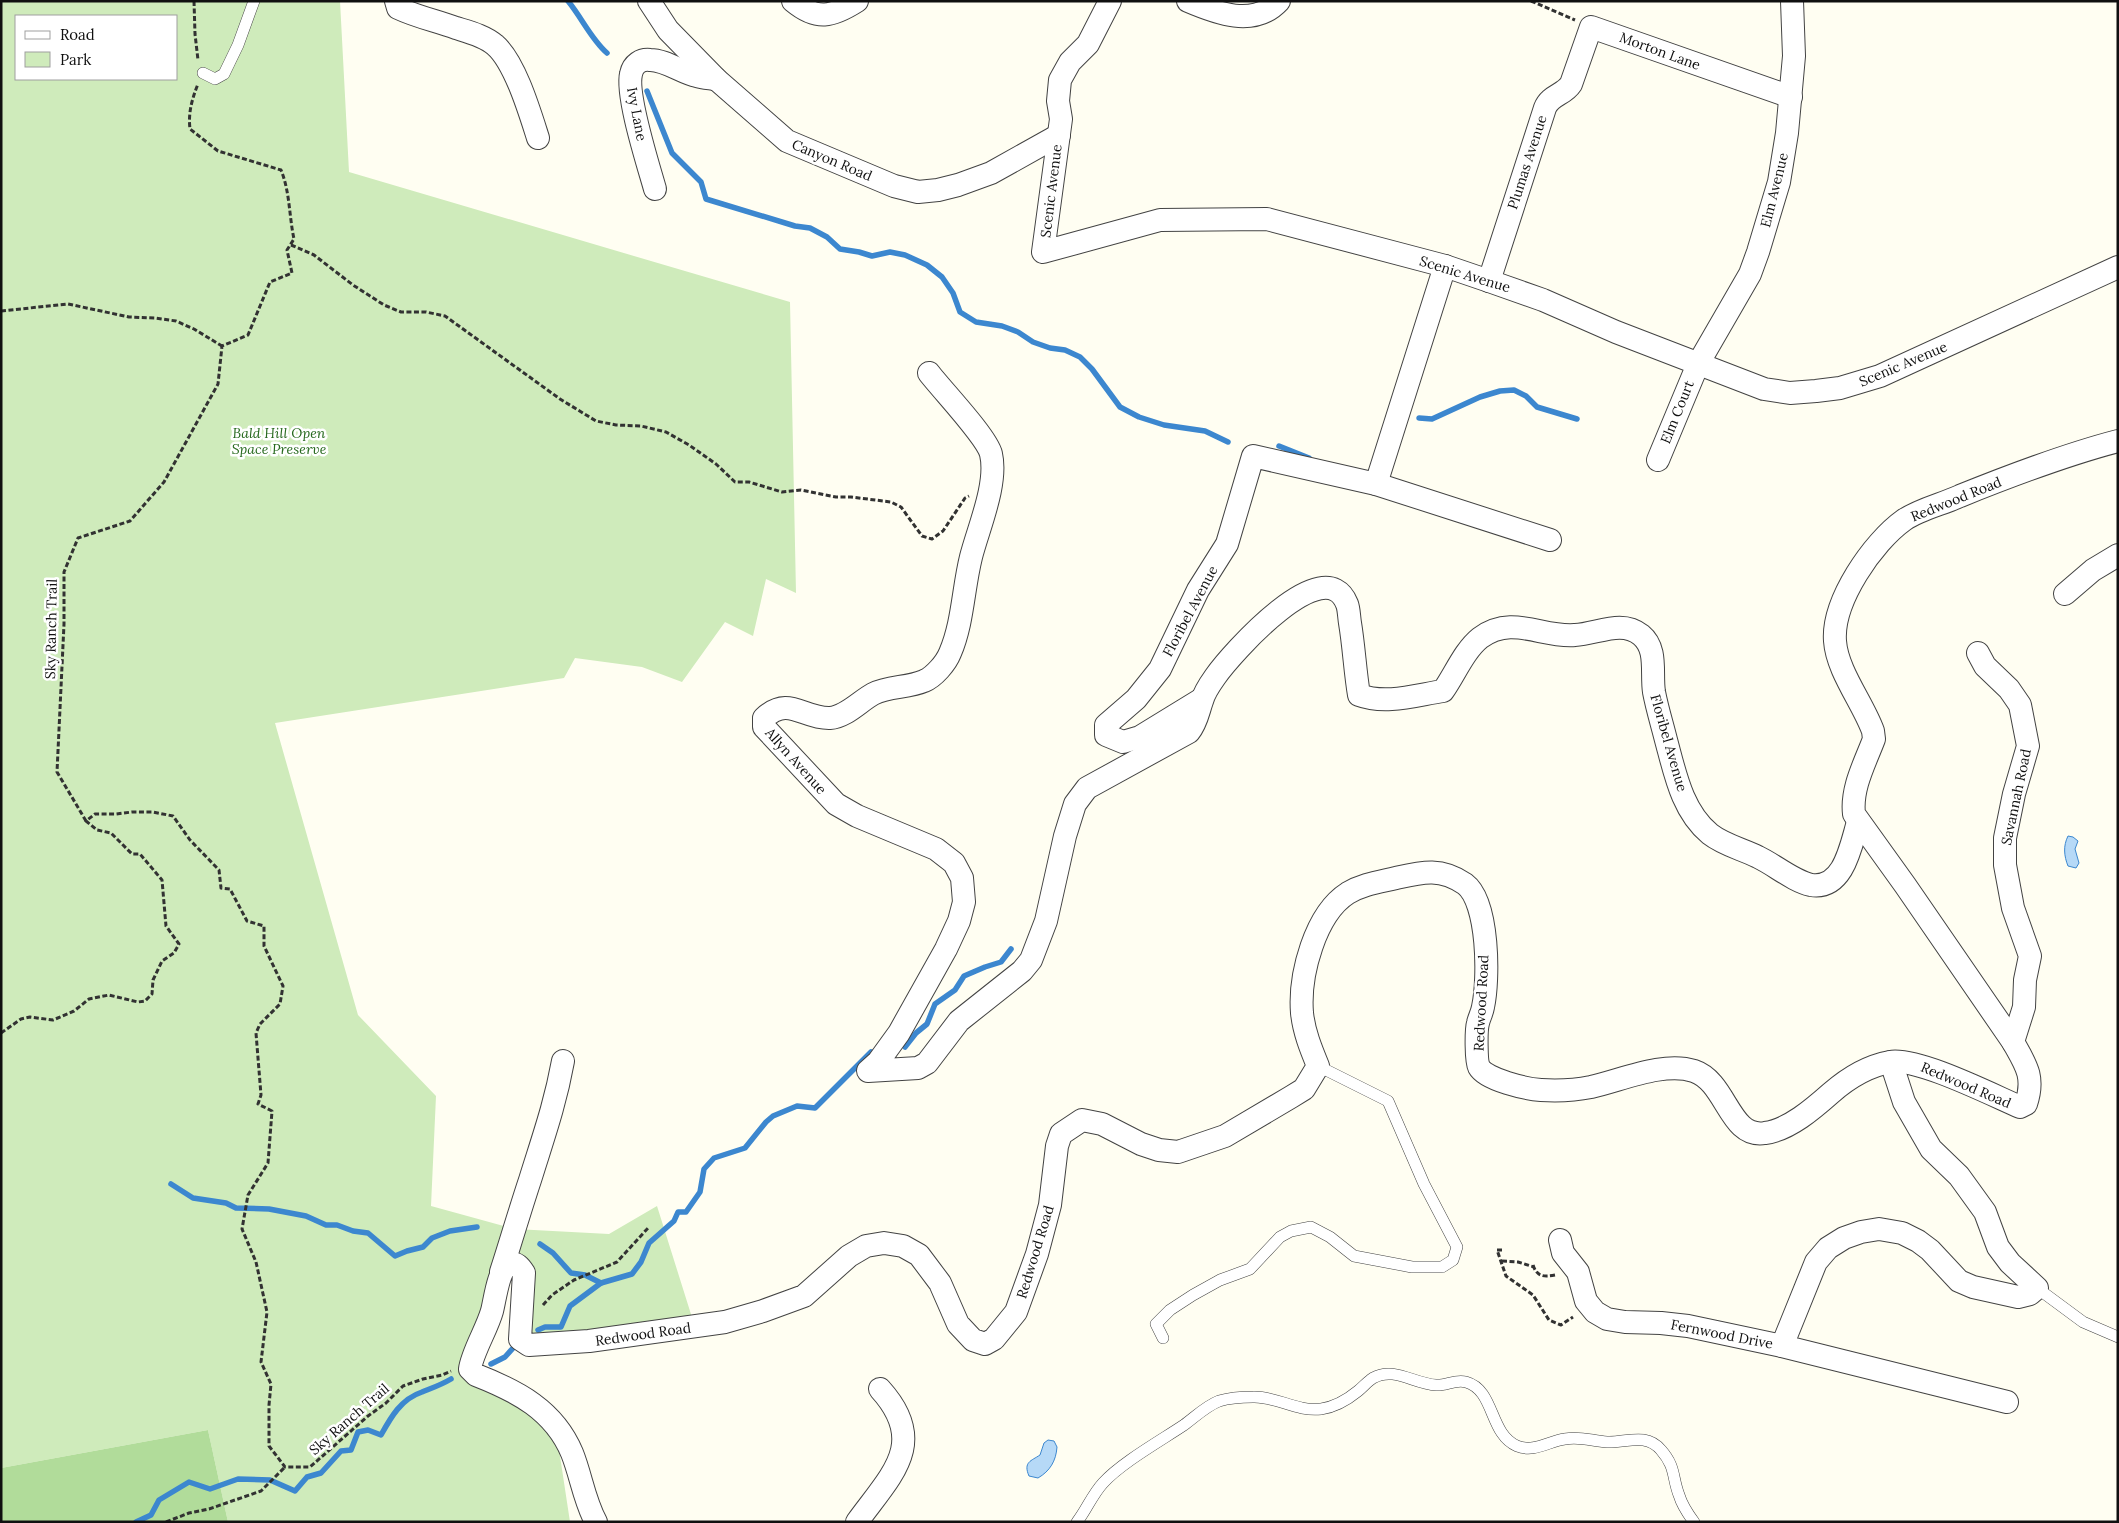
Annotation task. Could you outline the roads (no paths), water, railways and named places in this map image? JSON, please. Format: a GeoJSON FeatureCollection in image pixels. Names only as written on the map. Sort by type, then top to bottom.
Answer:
{"type":"FeatureCollection","features":[{"type":"Feature","properties":{"kind":"street"},"geometry":{"type":"LineString","coordinates":[[396,1],[398,8],[410,14],[476,35],[494,44],[504,56],[515,76],[538,138]]}},
{"type":"Feature","properties":{"kind":"street","name":"Canyon Road"},"geometry":{"type":"LineString","coordinates":[[649,1],[668,30],[716,79],[787,141],[894,186],[918,192],[945,189],[991,173],[1059,135]]}},
{"type":"Feature","properties":{"kind":"street"},"geometry":{"type":"LineString","coordinates":[[793,1],[811,12],[826,16],[840,11],[857,1]]}},
{"type":"Feature","properties":{"kind":"street","name":"Scenic Avenue"},"geometry":{"type":"LineString","coordinates":[[1110,1],[1088,44],[1070,62],[1060,80],[1059,135],[1044,252],[1160,220],[1267,219],[1445,266],[1489,280],[1543,300],[1616,332],[1764,389],[1790,393],[1840,388],[1880,376],[2118,267]]}},
{"type":"Feature","properties":{"kind":"street"},"geometry":{"type":"LineString","coordinates":[[1188,1],[1216,13],[1238,17],[1259,14],[1273,8],[1279,1]]}},
{"type":"Feature","properties":{"kind":"street","name":"Elm Avenue"},"geometry":{"type":"LineString","coordinates":[[1698,364],[1750,274],[1779,182],[1791,97],[1794,56],[1792,1]]}},
{"type":"Feature","properties":{"kind":"street","name":"Morton Lane"},"geometry":{"type":"LineString","coordinates":[[1591,26],[1791,97]]}},
{"type":"Feature","properties":{"kind":"street","name":"Plumas Avenue"},"geometry":{"type":"LineString","coordinates":[[1489,280],[1544,108],[1548,101],[1571,84],[1591,26]]}},
{"type":"Feature","properties":{"kind":"street","name":"Ivy Lane"},"geometry":{"type":"LineString","coordinates":[[655,189],[637,121],[631,89],[630,74],[634,66],[641,61],[652,60],[697,76],[716,79]]}},
{"type":"Feature","properties":{"kind":"street"},"geometry":{"type":"LineString","coordinates":[[1376,484],[1445,266]]}},
{"type":"Feature","properties":{"kind":"street","name":"Elm Court"},"geometry":{"type":"LineString","coordinates":[[1658,460],[1698,364]]}},
{"type":"Feature","properties":{"kind":"street","name":"Allyn Avenue"},"geometry":{"type":"LineString","coordinates":[[895,1069],[868,1071],[878,1062],[899,1033],[946,949],[959,921],[964,902],[962,878],[954,863],[936,849],[857,816],[836,804],[764,727],[764,718],[771,711],[781,706],[830,718],[840,716],[874,693],[923,681],[931,677],[949,655],[960,621],[972,556],[985,510],[992,464],[991,453],[984,440],[929,374]]}},
{"type":"Feature","properties":{"kind":"street","name":"Redwood Road"},"geometry":{"type":"LineString","coordinates":[[501,1272],[508,1265],[513,1264],[520,1267],[524,1273],[520,1339],[529,1344],[589,1341],[725,1322],[763,1311],[804,1296],[849,1256],[866,1246],[884,1243],[903,1246],[919,1255],[940,1283],[958,1324],[973,1340],[985,1344],[994,1339],[1016,1312],[1034,1263],[1050,1205],[1056,1146],[1061,1134],[1082,1120],[1102,1124],[1150,1147],[1178,1152],[1225,1136],[1304,1089],[1318,1066],[1307,1040],[1302,1014],[1302,993],[1307,963],[1316,936],[1330,908],[1346,894],[1362,885],[1431,871],[1448,875],[1466,884],[1474,894],[1480,912],[1486,965],[1483,1007],[1477,1026],[1478,1066],[1483,1072],[1503,1082],[1540,1090],[1588,1088],[1663,1068],[1683,1067],[1699,1072],[1711,1081],[1728,1104],[1734,1118],[1744,1128],[1756,1134],[1768,1133],[1810,1112],[1838,1087],[1860,1072],[1891,1062],[1916,1064],[2020,1107],[2026,1104],[2030,1078],[2025,1064],[2012,1042],[1854,814],[1853,805],[1858,782],[1874,739],[1874,732],[1837,657],[1834,634],[1839,614],[1857,573],[1883,538],[1906,518],[2062,457],[2118,441]]}},
{"type":"Feature","properties":{"kind":"street","name":"Floribel Avenue"},"geometry":{"type":"LineString","coordinates":[[1202,699],[1140,737],[1123,742],[1106,735],[1106,725],[1136,699],[1160,668],[1198,590],[1227,544],[1253,456],[1376,484],[1550,540]]}},
{"type":"Feature","properties":{"kind":"street"},"geometry":{"type":"LineString","coordinates":[[2065,594],[2093,570],[2118,555]]}},
{"type":"Feature","properties":{"kind":"street","name":"Floribel Avenue"},"geometry":{"type":"LineString","coordinates":[[895,1069],[918,1068],[927,1063],[959,1021],[1022,971],[1031,960],[1046,921],[1065,836],[1075,804],[1087,788],[1189,732],[1195,724],[1202,699],[1214,678],[1226,664],[1262,625],[1307,591],[1319,587],[1331,587],[1339,591],[1347,604],[1359,695],[1371,699],[1382,700],[1443,691],[1476,642],[1493,632],[1507,628],[1523,627],[1557,635],[1575,636],[1613,628],[1628,628],[1641,635],[1650,646],[1654,691],[1679,787],[1694,816],[1711,834],[1730,846],[1757,856],[1805,884],[1817,886],[1831,882],[1840,872],[1858,822]]}},
{"type":"Feature","properties":{"kind":"street","name":"Savannah Road"},"geometry":{"type":"LineString","coordinates":[[1978,654],[1984,666],[2009,689],[2020,705],[2028,746],[2014,794],[2005,838],[2005,865],[2013,908],[2030,956],[2025,980],[2024,1007],[2012,1042]]}},
{"type":"Feature","properties":{"kind":"street"},"geometry":{"type":"LineString","coordinates":[[563,1061],[548,1130],[521,1206],[501,1272],[491,1314],[470,1369],[476,1375],[525,1397],[539,1407],[555,1423],[572,1452],[590,1511],[596,1522]]}},
{"type":"Feature","properties":{"kind":"street"},"geometry":{"type":"LineString","coordinates":[[1891,1062],[1904,1102],[1931,1150],[1959,1176],[1986,1212],[1998,1247],[2010,1263],[2037,1288]]}},
{"type":"Feature","properties":{"kind":"street","name":"Fernwood Drive"},"geometry":{"type":"LineString","coordinates":[[1782,1346],[1816,1262],[1828,1248],[1844,1238],[1861,1232],[1879,1229],[1902,1233],[1918,1240],[1959,1281],[1973,1288],[2018,1297],[2030,1294],[2037,1288]]}},
{"type":"Feature","properties":{"kind":"street","name":"Fernwood Drive"},"geometry":{"type":"LineString","coordinates":[[1560,1240],[1563,1253],[1578,1272],[1589,1304],[1595,1312],[1608,1319],[1625,1322],[1661,1322],[1688,1326],[1782,1346],[2007,1402]]}},
{"type":"Feature","properties":{"kind":"street"},"geometry":{"type":"LineString","coordinates":[[856,1522],[898,1466],[904,1449],[902,1426],[893,1403],[880,1389]]}},
{"type":"Feature","properties":{"kind":"lane"},"geometry":{"type":"LineString","coordinates":[[203,73],[215,79],[224,74],[238,45],[254,1]]}},
{"type":"Feature","properties":{"kind":"lane"},"geometry":{"type":"LineString","coordinates":[[1163,1338],[1156,1324],[1170,1310],[1220,1280],[1250,1269],[1280,1237],[1290,1231],[1311,1228],[1330,1237],[1354,1256],[1412,1267],[1442,1267],[1453,1260],[1457,1247],[1424,1184],[1388,1100],[1318,1066]]}},
{"type":"Feature","properties":{"kind":"lane"},"geometry":{"type":"LineString","coordinates":[[2037,1288],[2083,1322],[2118,1337]]}},
{"type":"Feature","properties":{"kind":"lane"},"geometry":{"type":"LineString","coordinates":[[1078,1522],[1093,1496],[1108,1478],[1146,1450],[1220,1401],[1254,1396],[1273,1399],[1306,1409],[1320,1409],[1336,1405],[1359,1391],[1372,1379],[1380,1375],[1389,1374],[1400,1375],[1433,1385],[1458,1381],[1474,1386],[1486,1402],[1500,1433],[1518,1446],[1540,1447],[1563,1439],[1585,1437],[1607,1442],[1641,1440],[1652,1443],[1660,1448],[1674,1470],[1679,1495],[1686,1511],[1694,1522]]}},
{"type":"Feature","properties":{"kind":"water"},"geometry":{"type":"Polygon","coordinates":[[[2068,836],[2078,841],[2075,849],[2079,863],[2076,868],[2068,866],[2066,858],[2065,847],[2068,836]]]}},
{"type":"Feature","properties":{"kind":"water"},"geometry":{"type":"Polygon","coordinates":[[[1048,1440],[1054,1441],[1057,1447],[1052,1465],[1038,1478],[1029,1476],[1027,1465],[1040,1455],[1044,1443],[1048,1440]]]}},
{"type":"Feature","properties":{"kind":"waterway"},"geometry":{"type":"LineString","coordinates":[[568,1],[596,41],[607,53]]}},
{"type":"Feature","properties":{"kind":"waterway"},"geometry":{"type":"LineString","coordinates":[[647,91],[672,153],[701,182],[706,199],[795,226],[810,228],[827,237],[840,249],[872,256],[890,252],[905,255],[927,265],[942,277],[953,293],[960,312],[976,322],[1002,326],[1018,332],[1033,342],[1050,348],[1065,350],[1080,357],[1092,369],[1120,407],[1139,417],[1164,425],[1205,431],[1228,442]]}},
{"type":"Feature","properties":{"kind":"waterway"},"geometry":{"type":"LineString","coordinates":[[1419,418],[1432,419],[1480,397],[1500,391],[1514,390],[1526,396],[1537,407],[1577,419]]}},
{"type":"Feature","properties":{"kind":"waterway"},"geometry":{"type":"LineString","coordinates":[[1279,446],[1309,458]]}},
{"type":"Feature","properties":{"kind":"waterway"},"geometry":{"type":"LineString","coordinates":[[905,1047],[916,1033],[927,1024],[935,1004],[955,990],[964,976],[1001,962],[1011,949]]}},
{"type":"Feature","properties":{"kind":"waterway"},"geometry":{"type":"LineString","coordinates":[[540,1244],[553,1253],[571,1273],[585,1275],[601,1283],[632,1274],[641,1262],[649,1243],[674,1221],[678,1212],[686,1212],[700,1192],[704,1169],[714,1158],[745,1148],[773,1116],[797,1106],[815,1108],[871,1052]]}},
{"type":"Feature","properties":{"kind":"waterway"},"geometry":{"type":"LineString","coordinates":[[171,1184],[193,1198],[226,1203],[236,1208],[269,1209],[306,1216],[326,1225],[337,1225],[353,1231],[368,1233],[395,1256],[423,1247],[432,1238],[450,1231],[477,1227]]}},
{"type":"Feature","properties":{"kind":"waterway"},"geometry":{"type":"LineString","coordinates":[[538,1330],[545,1327],[561,1327],[570,1306],[601,1283]]}},
{"type":"Feature","properties":{"kind":"waterway"},"geometry":{"type":"LineString","coordinates":[[491,1364],[505,1357],[514,1347],[520,1345]]}},
{"type":"Feature","properties":{"kind":"waterway"},"geometry":{"type":"LineString","coordinates":[[136,1522],[151,1515],[159,1500],[189,1482],[210,1489],[238,1479],[270,1480],[295,1491],[307,1477],[321,1473],[341,1451],[351,1450],[358,1432],[368,1430],[381,1435],[393,1415],[408,1399],[451,1379]]}},
{"type":"Feature","properties":{"kind":"park label","name":"Bald Hill Open Space Preserve"},"geometry":{"type":"Point","coordinates":[279,442]}}]}
